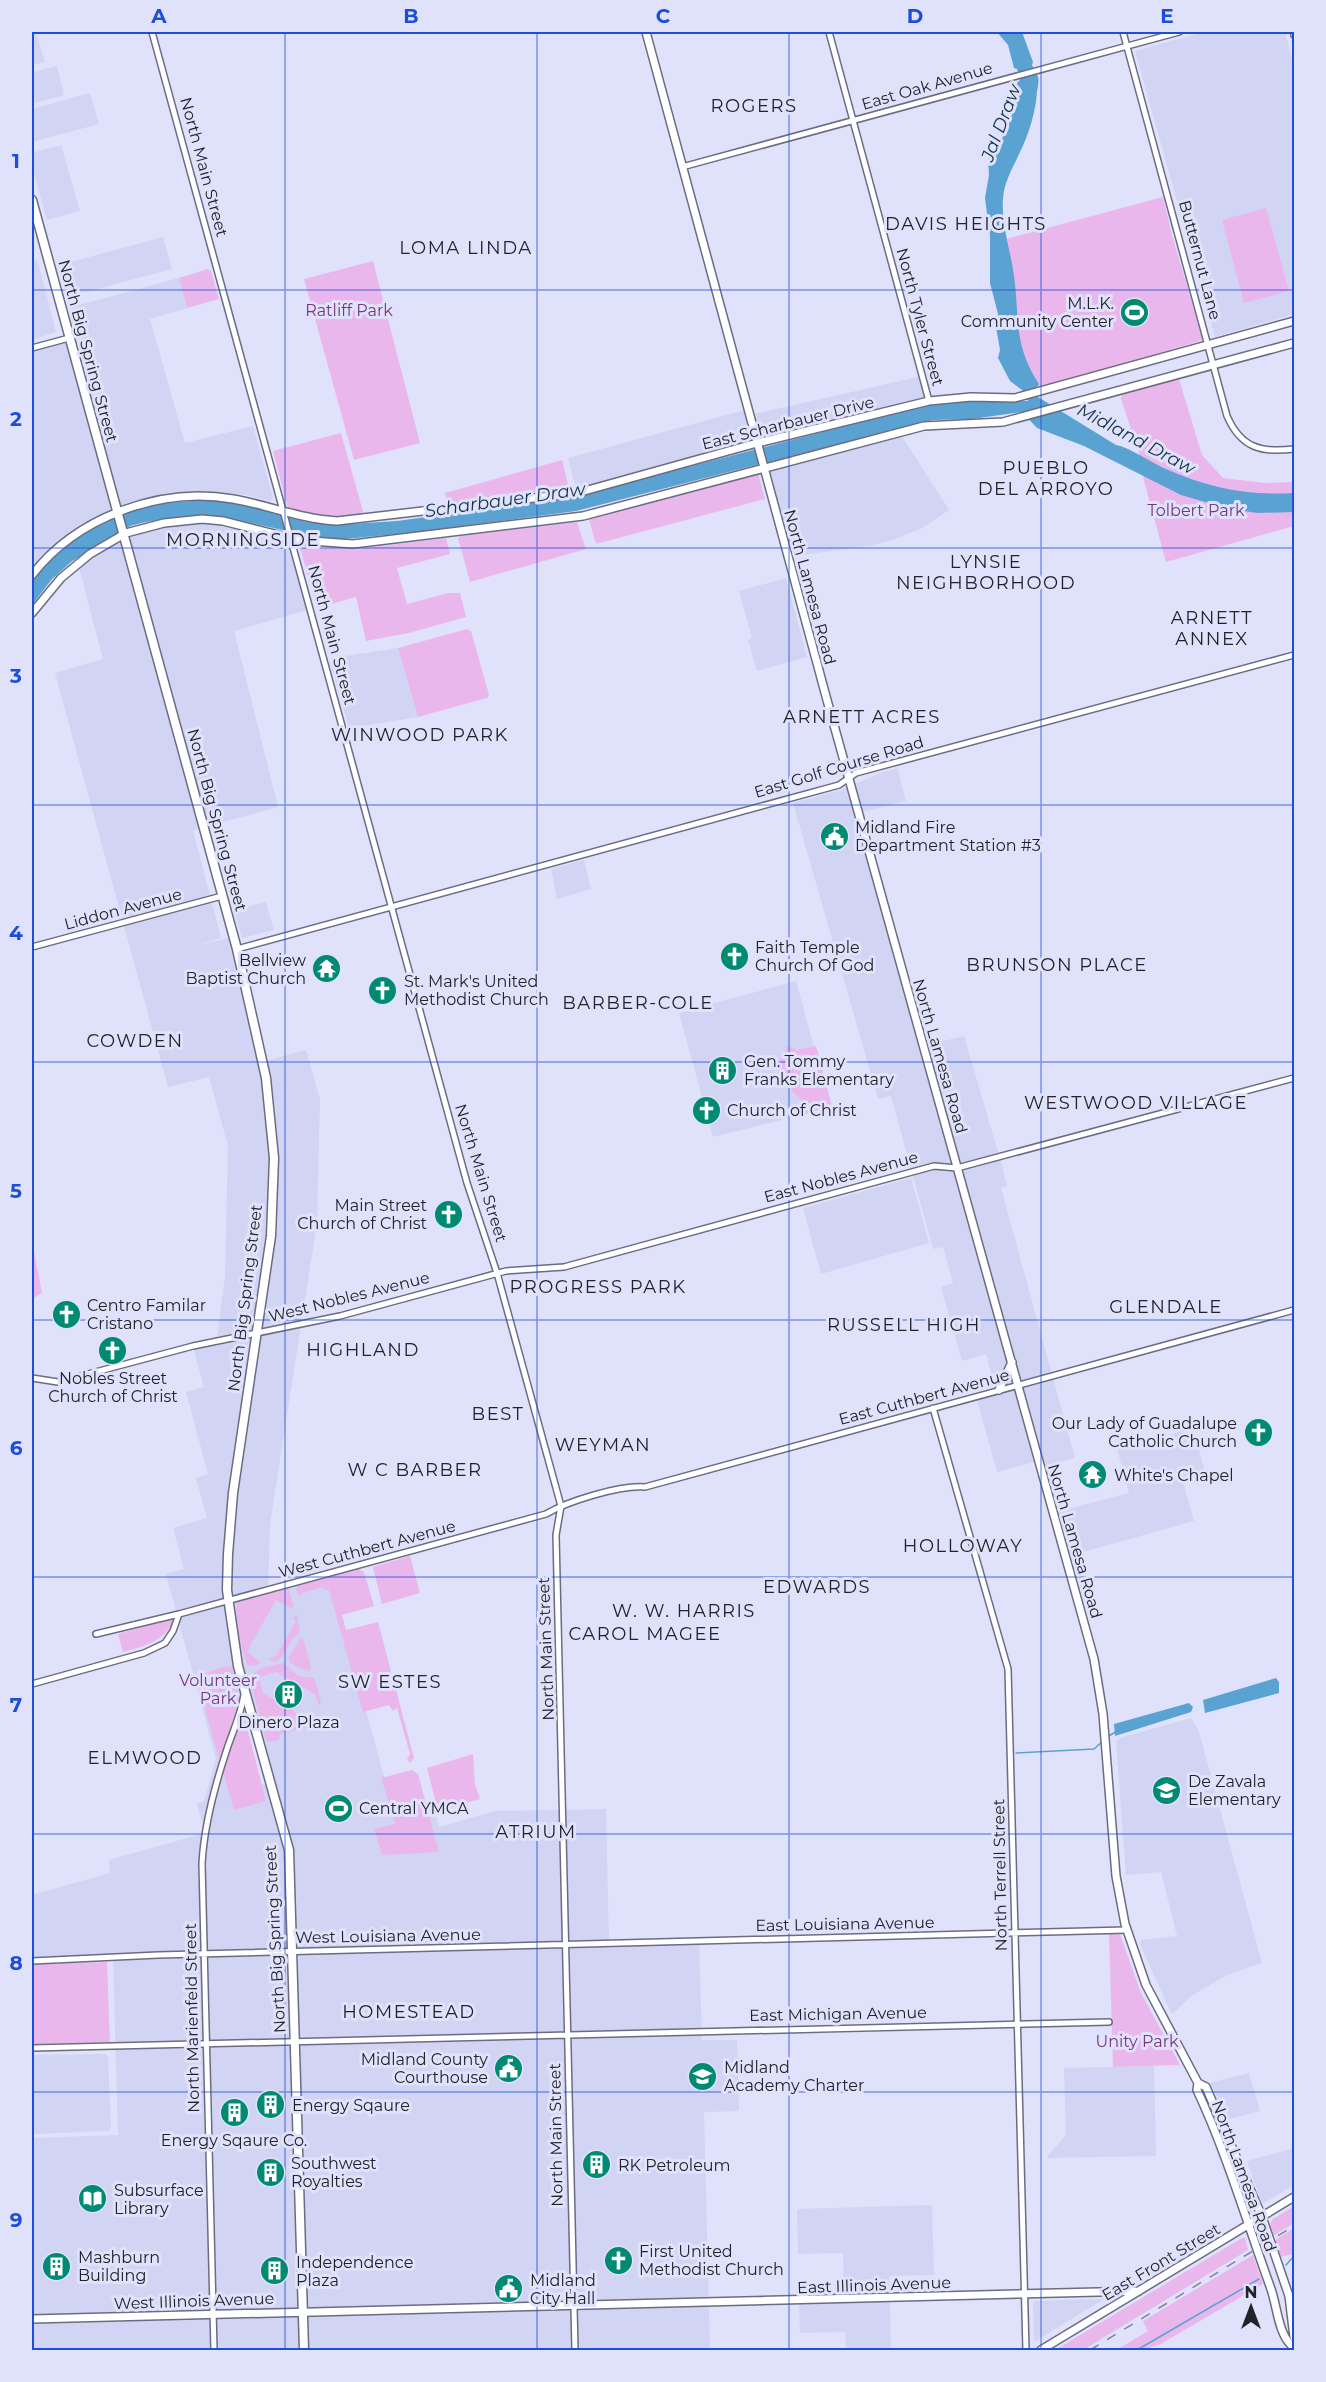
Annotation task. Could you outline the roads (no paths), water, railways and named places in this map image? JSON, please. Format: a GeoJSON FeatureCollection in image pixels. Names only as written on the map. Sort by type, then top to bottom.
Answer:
{"type":"FeatureCollection","features":[{"type":"Feature","properties":{"kind":"highway","name":"North Big Spring Street"},"geometry":{"type":"LineString","coordinates":[[32,200],[237,948],[264,1061],[274,1158],[271,1236],[232,1503],[228,1554],[228,1601],[231,1631],[244,1690],[289,1850],[304,2350]]}},
{"type":"Feature","properties":{"kind":"main road","name":"North Lamesa Road"},"geometry":{"type":"LineString","coordinates":[[646,32],[763,466],[1094,1659],[1107,1746],[1116,1876],[1127,1930],[1146,1985],[1198,2083],[1206,2087],[1262,2217],[1289,2296],[1293,2342],[1285,2339],[1273,2296],[1248,2225],[1208,2112],[1197,2090],[1198,2083]]}},
{"type":"Feature","properties":{"kind":"main road","name":"East Scharbauer Drive"},"geometry":{"type":"LineString","coordinates":[[32,575],[68,540],[98,521],[152,502],[196,496],[232,499],[327,520],[358,520],[577,493],[929,401],[971,397],[1010,399],[1294,321]]}},
{"type":"Feature","properties":{"kind":"main road"},"geometry":{"type":"LineString","coordinates":[[32,613],[53,586],[96,549],[123,535],[164,523],[202,519],[233,522],[292,538],[332,544],[353,544],[583,516],[763,466],[924,426],[990,423],[1022,416],[1294,342]]}},
{"type":"Feature","properties":{"kind":"main road"},"geometry":{"type":"LineString","coordinates":[[999,1390],[1011,1362]]}},
{"type":"Feature","properties":{"kind":"main road","name":"East Front Street"},"geometry":{"type":"LineString","coordinates":[[1041,2350],[1294,2197]]}},
{"type":"Feature","properties":{"kind":"main road","name":"East Illinois Avenue"},"geometry":{"type":"LineString","coordinates":[[574,2306],[1139,2291]]}},
{"type":"Feature","properties":{"kind":"main road","name":"West Illinois Avenue"},"geometry":{"type":"LineString","coordinates":[[32,2319],[574,2306]]}},
{"type":"Feature","properties":{"kind":"street","name":"North Main Street"},"geometry":{"type":"LineString","coordinates":[[152,32],[472,1201],[497,1273],[561,1506],[556,1535],[575,2350]]}},
{"type":"Feature","properties":{"kind":"street","name":"North Tyler Street"},"geometry":{"type":"LineString","coordinates":[[829,32],[929,401]]}},
{"type":"Feature","properties":{"kind":"street","name":"Butternut Lane"},"geometry":{"type":"LineString","coordinates":[[1123,32],[1227,416],[1240,437],[1253,446],[1267,450],[1294,449]]}},
{"type":"Feature","properties":{"kind":"street","name":"East Oak Avenue"},"geometry":{"type":"LineString","coordinates":[[682,167],[1179,32]]}},
{"type":"Feature","properties":{"kind":"street"},"geometry":{"type":"LineString","coordinates":[[32,348],[69,338]]}},
{"type":"Feature","properties":{"kind":"street","name":"East Golf Course Road"},"geometry":{"type":"LineString","coordinates":[[237,948],[840,785],[856,773],[1294,655]]}},
{"type":"Feature","properties":{"kind":"street","name":"Liddon Avenue"},"geometry":{"type":"LineString","coordinates":[[32,947],[222,896]]}},
{"type":"Feature","properties":{"kind":"street","name":"East Nobles Avenue"},"geometry":{"type":"LineString","coordinates":[[497,1273],[564,1267],[934,1166],[957,1168],[1294,1078]]}},
{"type":"Feature","properties":{"kind":"street","name":"West Nobles Avenue"},"geometry":{"type":"LineString","coordinates":[[32,1378],[58,1382],[193,1346],[340,1316],[497,1273]]}},
{"type":"Feature","properties":{"kind":"street","name":"East Cuthbert Avenue"},"geometry":{"type":"LineString","coordinates":[[561,1506],[630,1486],[645,1487],[1294,1310]]}},
{"type":"Feature","properties":{"kind":"street","name":"North Terrell Street"},"geometry":{"type":"LineString","coordinates":[[933,1408],[1006,1658],[1016,1933],[1026,2350]]}},
{"type":"Feature","properties":{"kind":"street","name":"West Cuthbert Avenue"},"geometry":{"type":"LineString","coordinates":[[96,1634],[228,1601],[546,1514],[561,1506]]}},
{"type":"Feature","properties":{"kind":"street"},"geometry":{"type":"LineString","coordinates":[[32,1684],[144,1653],[165,1643],[173,1631],[179,1614]]}},
{"type":"Feature","properties":{"kind":"street","name":"North Marienfeld Street"},"geometry":{"type":"LineString","coordinates":[[214,2350],[202,1864],[211,1809],[227,1750],[242,1707],[244,1690]]}},
{"type":"Feature","properties":{"kind":"street","name":"East Louisiana Avenue"},"geometry":{"type":"LineString","coordinates":[[565,1945],[1127,1930]]}},
{"type":"Feature","properties":{"kind":"street","name":"West Louisiana Avenue"},"geometry":{"type":"LineString","coordinates":[[32,1961],[204,1954],[565,1945]]}},
{"type":"Feature","properties":{"kind":"street","name":"East Michigan Avenue"},"geometry":{"type":"LineString","coordinates":[[32,2048],[1109,2022]]}},
{"type":"Feature","properties":{"kind":"water"},"geometry":{"type":"Polygon","coordinates":[[[997,32],[1022,32],[1038,78],[1032,122],[1007,180],[1003,209],[1014,276],[1021,344],[1039,384],[1038,397],[1116,445],[1182,476],[1213,486],[1245,492],[1294,493],[1294,512],[1258,513],[1229,509],[1181,495],[1084,446],[1037,428],[1022,412],[972,419],[933,420],[576,511],[418,532],[345,539],[321,538],[217,516],[174,517],[141,523],[110,537],[71,562],[52,579],[32,605],[32,580],[62,549],[91,529],[125,513],[156,504],[203,500],[224,501],[247,504],[307,522],[335,525],[397,521],[573,497],[937,402],[1028,401],[1022,390],[1010,381],[998,358],[1000,350],[996,327],[998,314],[990,283],[990,236],[985,198],[989,175],[988,158],[1003,137],[1015,107],[1017,83],[1020,80],[1008,45],[997,32]]]}},
{"type":"Feature","properties":{"kind":"water"},"geometry":{"type":"Polygon","coordinates":[[[1276,1678],[1279,1682],[1279,1693],[1205,1713],[1203,1700],[1276,1678]]]}},
{"type":"Feature","properties":{"kind":"water"},"geometry":{"type":"Polygon","coordinates":[[[1189,1703],[1193,1707],[1191,1712],[1115,1736],[1114,1724],[1189,1703]]]}},
{"type":"Feature","properties":{"kind":"waterway"},"geometry":{"type":"LineString","coordinates":[[1109,1736],[1117,1731]]}},
{"type":"Feature","properties":{"kind":"waterway"},"geometry":{"type":"LineString","coordinates":[[1016,1753],[1094,1749],[1103,1741]]}},
{"type":"Feature","properties":{"kind":"waterway"},"geometry":{"type":"LineString","coordinates":[[1286,2265],[1294,2256]]}},
{"type":"Feature","properties":{"kind":"waterway"},"geometry":{"type":"LineString","coordinates":[[1137,2350],[1259,2279]]}},
{"type":"Feature","properties":{"kind":"railway"},"geometry":{"type":"LineString","coordinates":[[1090,2350],[1294,2226]]}},
{"type":"Feature","properties":{"kind":"place","name":"M.L.K. Community Center"},"geometry":{"type":"Point","coordinates":[1135,312]}},
{"type":"Feature","properties":{"kind":"place","name":"Midland Fire Department Station #3"},"geometry":{"type":"Point","coordinates":[834,836]}},
{"type":"Feature","properties":{"kind":"place","name":"Faith Temple Church Of God"},"geometry":{"type":"Point","coordinates":[734,956]}},
{"type":"Feature","properties":{"kind":"place","name":"Bellview Baptist Church"},"geometry":{"type":"Point","coordinates":[327,969]}},
{"type":"Feature","properties":{"kind":"place","name":"St. Mark's United Methodist Church"},"geometry":{"type":"Point","coordinates":[383,990]}},
{"type":"Feature","properties":{"kind":"place","name":"Gen. Tommy Franks Elementary"},"geometry":{"type":"Point","coordinates":[723,1070]}},
{"type":"Feature","properties":{"kind":"place","name":"Church of Christ"},"geometry":{"type":"Point","coordinates":[706,1110]}},
{"type":"Feature","properties":{"kind":"place","name":"Main Street Church of Christ"},"geometry":{"type":"Point","coordinates":[448,1214]}},
{"type":"Feature","properties":{"kind":"place","name":"Centro Familar Cristano"},"geometry":{"type":"Point","coordinates":[66,1314]}},
{"type":"Feature","properties":{"kind":"place","name":"Nobles Street Church of Christ"},"geometry":{"type":"Point","coordinates":[113,1350]}},
{"type":"Feature","properties":{"kind":"place","name":"Our Lady of Guadalupe Catholic Church"},"geometry":{"type":"Point","coordinates":[1258,1432]}},
{"type":"Feature","properties":{"kind":"place","name":"White's Chapel"},"geometry":{"type":"Point","coordinates":[1093,1475]}},
{"type":"Feature","properties":{"kind":"place","name":"Dinero Plaza"},"geometry":{"type":"Point","coordinates":[289,1694]}},
{"type":"Feature","properties":{"kind":"place","name":"De Zavala Elementary"},"geometry":{"type":"Point","coordinates":[1167,1790]}},
{"type":"Feature","properties":{"kind":"place","name":"Central YMCA"},"geometry":{"type":"Point","coordinates":[338,1808]}},
{"type":"Feature","properties":{"kind":"place","name":"Midland County Courthouse"},"geometry":{"type":"Point","coordinates":[509,2068]}},
{"type":"Feature","properties":{"kind":"place","name":"Midland Academy Charter"},"geometry":{"type":"Point","coordinates":[703,2076]}},
{"type":"Feature","properties":{"kind":"place","name":"Energy Sqaure"},"geometry":{"type":"Point","coordinates":[271,2105]}},
{"type":"Feature","properties":{"kind":"place","name":"Energy Sqaure Co."},"geometry":{"type":"Point","coordinates":[234,2112]}},
{"type":"Feature","properties":{"kind":"place","name":"RK Petroleum"},"geometry":{"type":"Point","coordinates":[597,2165]}},
{"type":"Feature","properties":{"kind":"place","name":"Southwest Royalties"},"geometry":{"type":"Point","coordinates":[270,2172]}},
{"type":"Feature","properties":{"kind":"place","name":"Subsurface Library"},"geometry":{"type":"Point","coordinates":[93,2199]}},
{"type":"Feature","properties":{"kind":"place","name":"First United Methodist Church"},"geometry":{"type":"Point","coordinates":[618,2260]}},
{"type":"Feature","properties":{"kind":"place","name":"Mashburn Building"},"geometry":{"type":"Point","coordinates":[57,2266]}},
{"type":"Feature","properties":{"kind":"place","name":"Independence Plaza"},"geometry":{"type":"Point","coordinates":[275,2271]}},
{"type":"Feature","properties":{"kind":"place","name":"Midland City Hall"},"geometry":{"type":"Point","coordinates":[509,2289]}},
{"type":"Feature","properties":{"kind":"district","name":"ROGERS"},"geometry":{"type":"Point","coordinates":[754,106]}},
{"type":"Feature","properties":{"kind":"district","name":"DAVIS HEIGHTS"},"geometry":{"type":"Point","coordinates":[966,224]}},
{"type":"Feature","properties":{"kind":"district","name":"LOMA LINDA"},"geometry":{"type":"Point","coordinates":[466,248]}},
{"type":"Feature","properties":{"kind":"district","name":"PUEBLO DEL ARROYO"},"geometry":{"type":"Point","coordinates":[1046,478]}},
{"type":"Feature","properties":{"kind":"district","name":"MORNINGSIDE"},"geometry":{"type":"Point","coordinates":[243,540]}},
{"type":"Feature","properties":{"kind":"district","name":"LYNSIE NEIGHBORHOOD"},"geometry":{"type":"Point","coordinates":[986,572]}},
{"type":"Feature","properties":{"kind":"district","name":"ARNETT ANNEX"},"geometry":{"type":"Point","coordinates":[1212,628]}},
{"type":"Feature","properties":{"kind":"district","name":"ARNETT ACRES"},"geometry":{"type":"Point","coordinates":[862,717]}},
{"type":"Feature","properties":{"kind":"district","name":"WINWOOD PARK"},"geometry":{"type":"Point","coordinates":[420,735]}},
{"type":"Feature","properties":{"kind":"district","name":"BRUNSON PLACE"},"geometry":{"type":"Point","coordinates":[1057,965]}},
{"type":"Feature","properties":{"kind":"district","name":"BARBER-COLE"},"geometry":{"type":"Point","coordinates":[638,1003]}},
{"type":"Feature","properties":{"kind":"district","name":"COWDEN"},"geometry":{"type":"Point","coordinates":[135,1041]}},
{"type":"Feature","properties":{"kind":"district","name":"WESTWOOD VILLAGE"},"geometry":{"type":"Point","coordinates":[1136,1103]}},
{"type":"Feature","properties":{"kind":"district","name":"PROGRESS PARK"},"geometry":{"type":"Point","coordinates":[598,1287]}},
{"type":"Feature","properties":{"kind":"district","name":"GLENDALE"},"geometry":{"type":"Point","coordinates":[1166,1307]}},
{"type":"Feature","properties":{"kind":"district","name":"RUSSELL HIGH"},"geometry":{"type":"Point","coordinates":[904,1325]}},
{"type":"Feature","properties":{"kind":"district","name":"HIGHLAND"},"geometry":{"type":"Point","coordinates":[363,1350]}},
{"type":"Feature","properties":{"kind":"district","name":"BEST"},"geometry":{"type":"Point","coordinates":[498,1414]}},
{"type":"Feature","properties":{"kind":"district","name":"WEYMAN"},"geometry":{"type":"Point","coordinates":[603,1445]}},
{"type":"Feature","properties":{"kind":"district","name":"W C BARBER"},"geometry":{"type":"Point","coordinates":[415,1470]}},
{"type":"Feature","properties":{"kind":"district","name":"HOLLOWAY"},"geometry":{"type":"Point","coordinates":[963,1546]}},
{"type":"Feature","properties":{"kind":"district","name":"EDWARDS"},"geometry":{"type":"Point","coordinates":[817,1587]}},
{"type":"Feature","properties":{"kind":"district","name":"W. W. HARRIS"},"geometry":{"type":"Point","coordinates":[684,1611]}},
{"type":"Feature","properties":{"kind":"district","name":"CAROL MAGEE"},"geometry":{"type":"Point","coordinates":[645,1634]}},
{"type":"Feature","properties":{"kind":"district","name":"SW ESTES"},"geometry":{"type":"Point","coordinates":[390,1682]}},
{"type":"Feature","properties":{"kind":"district","name":"ELMWOOD"},"geometry":{"type":"Point","coordinates":[145,1758]}},
{"type":"Feature","properties":{"kind":"district","name":"ATRIUM"},"geometry":{"type":"Point","coordinates":[536,1832]}},
{"type":"Feature","properties":{"kind":"district","name":"HOMESTEAD"},"geometry":{"type":"Point","coordinates":[409,2012]}},
{"type":"Feature","properties":{"kind":"water label","name":"Jal Draw"},"geometry":{"type":"Point","coordinates":[1001,123]}},
{"type":"Feature","properties":{"kind":"water label","name":"Midland Draw"},"geometry":{"type":"Point","coordinates":[1136,439]}},
{"type":"Feature","properties":{"kind":"water label","name":"Scharbauer Draw"},"geometry":{"type":"Point","coordinates":[505,500]}},
{"type":"Feature","properties":{"kind":"park label","name":"Ratliff Park"},"geometry":{"type":"Point","coordinates":[349,310]}},
{"type":"Feature","properties":{"kind":"park label","name":"Tolbert Park"},"geometry":{"type":"Point","coordinates":[1196,510]}},
{"type":"Feature","properties":{"kind":"park label","name":"Volunteer Park"},"geometry":{"type":"Point","coordinates":[218,1689]}},
{"type":"Feature","properties":{"kind":"park label","name":"Unity Park"},"geometry":{"type":"Point","coordinates":[1137,2041]}}]}
